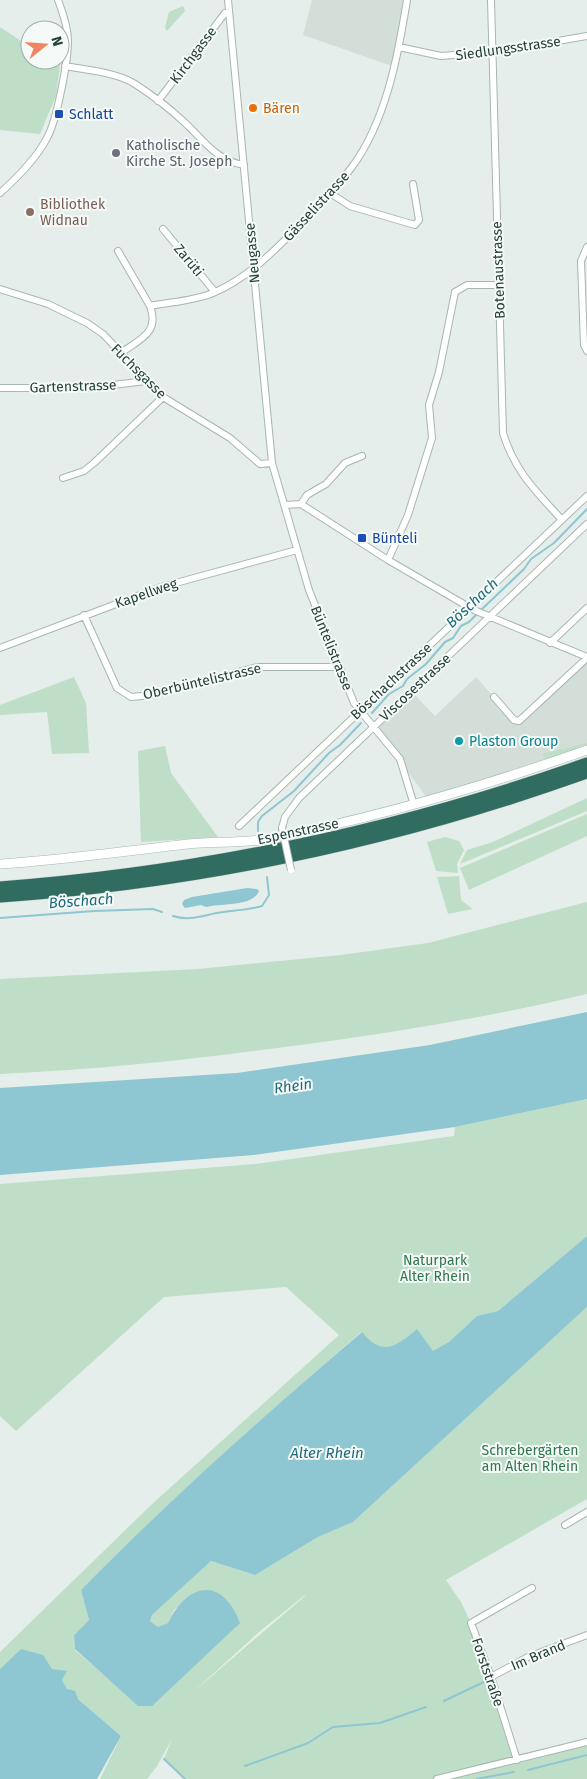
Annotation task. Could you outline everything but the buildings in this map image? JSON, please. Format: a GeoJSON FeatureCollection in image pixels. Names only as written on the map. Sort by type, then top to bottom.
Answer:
{"type":"FeatureCollection","features":[{"type":"Feature","properties":{"kind":"highway"},"geometry":{"type":"LineString","coordinates":[[0,887],[114,876],[248,856],[455,807],[587,763]]}},
{"type":"Feature","properties":{"kind":"highway"},"geometry":{"type":"LineString","coordinates":[[0,897],[118,887],[278,861],[386,836],[459,816],[587,773]]}},
{"type":"Feature","properties":{"kind":"street"},"geometry":{"type":"LineString","coordinates":[[58,0],[63,20]]}},
{"type":"Feature","properties":{"kind":"street","name":"Neugasse"},"geometry":{"type":"LineString","coordinates":[[228,0],[272,463],[285,505]]}},
{"type":"Feature","properties":{"kind":"street","name":"Gässelistrasse"},"geometry":{"type":"LineString","coordinates":[[150,306],[215,292],[232,284],[270,256],[330,193],[352,166],[365,145],[389,88],[399,48],[407,0]]}},
{"type":"Feature","properties":{"kind":"street","name":"Botenaustrasse"},"geometry":{"type":"LineString","coordinates":[[491,0],[494,52],[498,286],[503,434],[510,455],[520,473],[562,520]]}},
{"type":"Feature","properties":{"kind":"street","name":"Kirchgasse"},"geometry":{"type":"LineString","coordinates":[[158,101],[225,13],[230,12]]}},
{"type":"Feature","properties":{"kind":"street","name":"Siedlungsstrasse"},"geometry":{"type":"LineString","coordinates":[[399,48],[441,56],[494,52],[587,36]]}},
{"type":"Feature","properties":{"kind":"street"},"geometry":{"type":"LineString","coordinates":[[70,67],[129,81],[184,122],[216,154],[229,162],[244,165]]}},
{"type":"Feature","properties":{"kind":"street"},"geometry":{"type":"LineString","coordinates":[[0,193],[16,179],[47,139],[64,70]]}},
{"type":"Feature","properties":{"kind":"street"},"geometry":{"type":"LineString","coordinates":[[330,193],[350,206],[415,225],[419,220],[413,184]]}},
{"type":"Feature","properties":{"kind":"street","name":"Zarüti"},"geometry":{"type":"LineString","coordinates":[[162,229],[215,292]]}},
{"type":"Feature","properties":{"kind":"street"},"geometry":{"type":"LineString","coordinates":[[587,247],[581,261],[584,344],[587,351]]}},
{"type":"Feature","properties":{"kind":"street"},"geometry":{"type":"LineString","coordinates":[[118,251],[150,306],[154,317],[154,324],[150,331],[122,353]]}},
{"type":"Feature","properties":{"kind":"street"},"geometry":{"type":"LineString","coordinates":[[388,560],[408,516],[432,438],[429,405],[439,372],[455,292],[467,285],[498,286]]}},
{"type":"Feature","properties":{"kind":"street","name":"Fuchsgasse"},"geometry":{"type":"LineString","coordinates":[[0,289],[48,304],[87,323],[103,334],[163,397],[230,438],[260,464],[272,463]]}},
{"type":"Feature","properties":{"kind":"street","name":"Gartenstrasse"},"geometry":{"type":"LineString","coordinates":[[0,388],[88,388],[146,381]]}},
{"type":"Feature","properties":{"kind":"street"},"geometry":{"type":"LineString","coordinates":[[63,478],[89,467],[163,397]]}},
{"type":"Feature","properties":{"kind":"street"},"geometry":{"type":"LineString","coordinates":[[301,504],[307,495],[326,484],[345,463],[362,456]]}},
{"type":"Feature","properties":{"kind":"street","name":"Böschachstrasse"},"geometry":{"type":"LineString","coordinates":[[239,826],[360,710],[472,609],[587,496]]}},
{"type":"Feature","properties":{"kind":"street"},"geometry":{"type":"LineString","coordinates":[[285,505],[301,504],[388,560],[472,609],[587,657],[519,721],[514,720],[494,697]]}},
{"type":"Feature","properties":{"kind":"street","name":"Büntelistrasse"},"geometry":{"type":"LineString","coordinates":[[285,505],[296,550],[309,590],[354,703],[374,725],[403,766],[414,805]]}},
{"type":"Feature","properties":{"kind":"street","name":"Viscosestrasse"},"geometry":{"type":"LineString","coordinates":[[291,870],[282,828],[285,817],[299,798],[488,616],[587,524]]}},
{"type":"Feature","properties":{"kind":"street","name":"Kapellweg"},"geometry":{"type":"LineString","coordinates":[[0,648],[161,587],[296,550]]}},
{"type":"Feature","properties":{"kind":"street"},"geometry":{"type":"LineString","coordinates":[[550,643],[587,608]]}},
{"type":"Feature","properties":{"kind":"street","name":"Oberbüntelistrasse"},"geometry":{"type":"LineString","coordinates":[[84,615],[117,688],[131,696],[152,695],[257,667],[339,667]]}},
{"type":"Feature","properties":{"kind":"street","name":"Espenstrasse"},"geometry":{"type":"LineString","coordinates":[[0,864],[51,861],[191,844],[242,842],[273,838],[414,805],[532,770],[587,750]]}},
{"type":"Feature","properties":{"kind":"street"},"geometry":{"type":"LineString","coordinates":[[565,1525],[587,1512]]}},
{"type":"Feature","properties":{"kind":"street","name":"Forststraße"},"geometry":{"type":"LineString","coordinates":[[517,1760],[491,1677],[471,1623],[532,1588]]}},
{"type":"Feature","properties":{"kind":"street","name":"Im Brand"},"geometry":{"type":"LineString","coordinates":[[491,1677],[528,1657],[587,1635]]}},
{"type":"Feature","properties":{"kind":"street"},"geometry":{"type":"LineString","coordinates":[[437,1779],[587,1742]]}},
{"type":"Feature","properties":{"kind":"shaded area"},"geometry":{"type":"Polygon","coordinates":[[[312,0],[405,0],[392,66],[303,35],[312,0]]]}},
{"type":"Feature","properties":{"kind":"shaded area"},"geometry":{"type":"Polygon","coordinates":[[[587,658],[587,745],[532,765],[427,798],[374,725],[412,692],[435,716],[476,677],[514,720],[519,721],[587,658]]]}},
{"type":"Feature","properties":{"kind":"green space"},"geometry":{"type":"Polygon","coordinates":[[[183,6],[185,11],[167,31],[165,28],[169,12],[183,6]]]}},
{"type":"Feature","properties":{"kind":"green space"},"geometry":{"type":"Polygon","coordinates":[[[0,27],[20,40],[20,70],[59,70],[56,96],[40,134],[0,130],[0,27]]]}},
{"type":"Feature","properties":{"kind":"green space"},"geometry":{"type":"Polygon","coordinates":[[[74,677],[86,703],[89,753],[52,754],[47,712],[0,715],[0,705],[74,677]]]}},
{"type":"Feature","properties":{"kind":"green space"},"geometry":{"type":"Polygon","coordinates":[[[587,743],[587,745],[545,760],[543,754],[587,743]]]}},
{"type":"Feature","properties":{"kind":"green space"},"geometry":{"type":"Polygon","coordinates":[[[165,746],[171,773],[218,837],[141,842],[138,751],[165,746]]]}},
{"type":"Feature","properties":{"kind":"green space"},"geometry":{"type":"Polygon","coordinates":[[[587,798],[587,811],[460,864],[467,850],[493,842],[587,798]]]}},
{"type":"Feature","properties":{"kind":"green space"},"geometry":{"type":"Polygon","coordinates":[[[587,814],[587,836],[469,890],[460,868],[587,814]]]}},
{"type":"Feature","properties":{"kind":"green space"},"geometry":{"type":"Polygon","coordinates":[[[445,837],[459,841],[464,850],[457,864],[458,873],[436,871],[427,842],[445,837]]]}},
{"type":"Feature","properties":{"kind":"green space"},"geometry":{"type":"Polygon","coordinates":[[[459,876],[461,900],[473,909],[448,914],[437,877],[459,876]]]}},
{"type":"Feature","properties":{"kind":"green space"},"geometry":{"type":"Polygon","coordinates":[[[587,902],[587,994],[477,1017],[330,1041],[147,1063],[0,1074],[0,979],[198,969],[341,955],[428,943],[587,902]]]}},
{"type":"Feature","properties":{"kind":"green space"},"geometry":{"type":"Polygon","coordinates":[[[587,1099],[587,1236],[498,1311],[477,1316],[449,1342],[433,1352],[399,1344],[385,1348],[371,1344],[361,1332],[183,1491],[81,1590],[89,1620],[74,1635],[75,1650],[138,1705],[202,1590],[174,1610],[168,1623],[158,1627],[150,1621],[152,1615],[211,1561],[255,1575],[318,1537],[353,1522],[587,1307],[587,1499],[446,1580],[461,1602],[471,1623],[517,1759],[587,1742],[587,1779],[184,1779],[164,1759],[172,1739],[157,1766],[147,1779],[100,1779],[121,1736],[67,1689],[58,1676],[41,1662],[21,1649],[0,1669],[0,1652],[150,1506],[339,1335],[286,1287],[164,1297],[16,1431],[0,1416],[0,1184],[256,1164],[454,1136],[455,1127],[587,1099]],[[305,1596],[259,1632],[191,1694],[305,1596]]]}},
{"type":"Feature","properties":{"kind":"water"},"geometry":{"type":"Polygon","coordinates":[[[247,888],[259,891],[250,900],[236,904],[206,907],[201,905],[185,908],[182,904],[184,900],[192,897],[247,888]]]}},
{"type":"Feature","properties":{"kind":"water","name":"Rhein"},"geometry":{"type":"Polygon","coordinates":[[[587,1012],[587,1099],[455,1127],[254,1155],[0,1175],[0,1088],[237,1073],[430,1045],[587,1012]]]}},
{"type":"Feature","properties":{"kind":"water","name":"Alter Rhein"},"geometry":{"type":"Polygon","coordinates":[[[587,1236],[587,1307],[353,1522],[318,1537],[255,1575],[211,1561],[152,1615],[150,1621],[158,1627],[168,1623],[176,1609],[185,1599],[205,1590],[215,1592],[224,1597],[233,1608],[240,1623],[152,1706],[138,1706],[75,1649],[74,1635],[89,1620],[81,1590],[218,1458],[362,1332],[376,1345],[389,1347],[402,1341],[417,1329],[433,1351],[449,1342],[477,1316],[498,1311],[587,1236]]]}},
{"type":"Feature","properties":{"kind":"water"},"geometry":{"type":"Polygon","coordinates":[[[21,1649],[43,1655],[52,1669],[67,1671],[62,1680],[67,1689],[75,1691],[78,1699],[121,1736],[97,1779],[0,1779],[0,1669],[21,1649]]]}},
{"type":"Feature","properties":{"kind":"waterway","name":"Böschach"},"geometry":{"type":"LineString","coordinates":[[481,610],[524,569],[531,559],[554,543],[587,509]]}},
{"type":"Feature","properties":{"kind":"waterway","name":"Böschach"},"geometry":{"type":"LineString","coordinates":[[372,713],[389,694],[403,686],[407,679],[426,664],[445,642],[453,638],[461,626],[469,622],[478,613]]}},
{"type":"Feature","properties":{"kind":"waterway","name":"Böschach"},"geometry":{"type":"LineString","coordinates":[[258,831],[258,822],[262,816],[294,791],[329,753],[340,745],[361,723]]}},
{"type":"Feature","properties":{"kind":"waterway","name":"Böschach"},"geometry":{"type":"LineString","coordinates":[[173,916],[192,918],[262,906],[269,895],[267,877]]}},
{"type":"Feature","properties":{"kind":"waterway","name":"Böschach"},"geometry":{"type":"LineString","coordinates":[[0,918],[94,911],[153,909],[162,912]]}},
{"type":"Feature","properties":{"kind":"waterway"},"geometry":{"type":"LineString","coordinates":[[444,1701],[486,1681]]}},
{"type":"Feature","properties":{"kind":"waterway"},"geometry":{"type":"LineString","coordinates":[[245,1766],[308,1743],[333,1727],[380,1723],[426,1707]]}},
{"type":"Feature","properties":{"kind":"waterway"},"geometry":{"type":"LineString","coordinates":[[528,1770],[587,1755]]}},
{"type":"Feature","properties":{"kind":"waterway"},"geometry":{"type":"LineString","coordinates":[[164,1759],[185,1779]]}},
{"type":"Feature","properties":{"kind":"waterway"},"geometry":{"type":"LineString","coordinates":[[477,1779],[514,1772]]}},
{"type":"Feature","properties":{"kind":"place","name":"Bären"},"geometry":{"type":"Point","coordinates":[253,108]}},
{"type":"Feature","properties":{"kind":"place","name":"Schlatt"},"geometry":{"type":"Point","coordinates":[59,114]}},
{"type":"Feature","properties":{"kind":"place","name":"Katholische Kirche St. Joseph"},"geometry":{"type":"Point","coordinates":[116,153]}},
{"type":"Feature","properties":{"kind":"place","name":"Bibliothek Widnau"},"geometry":{"type":"Point","coordinates":[30,212]}},
{"type":"Feature","properties":{"kind":"place","name":"Bünteli"},"geometry":{"type":"Point","coordinates":[362,538]}},
{"type":"Feature","properties":{"kind":"place","name":"Plaston Group"},"geometry":{"type":"Point","coordinates":[459,741]}},
{"type":"Feature","properties":{"kind":"park label","name":"Naturpark Alter Rhein"},"geometry":{"type":"Point","coordinates":[435,1268]}},
{"type":"Feature","properties":{"kind":"park label","name":"Schrebergärten am Alten Rhein"},"geometry":{"type":"Point","coordinates":[530,1458]}}]}
